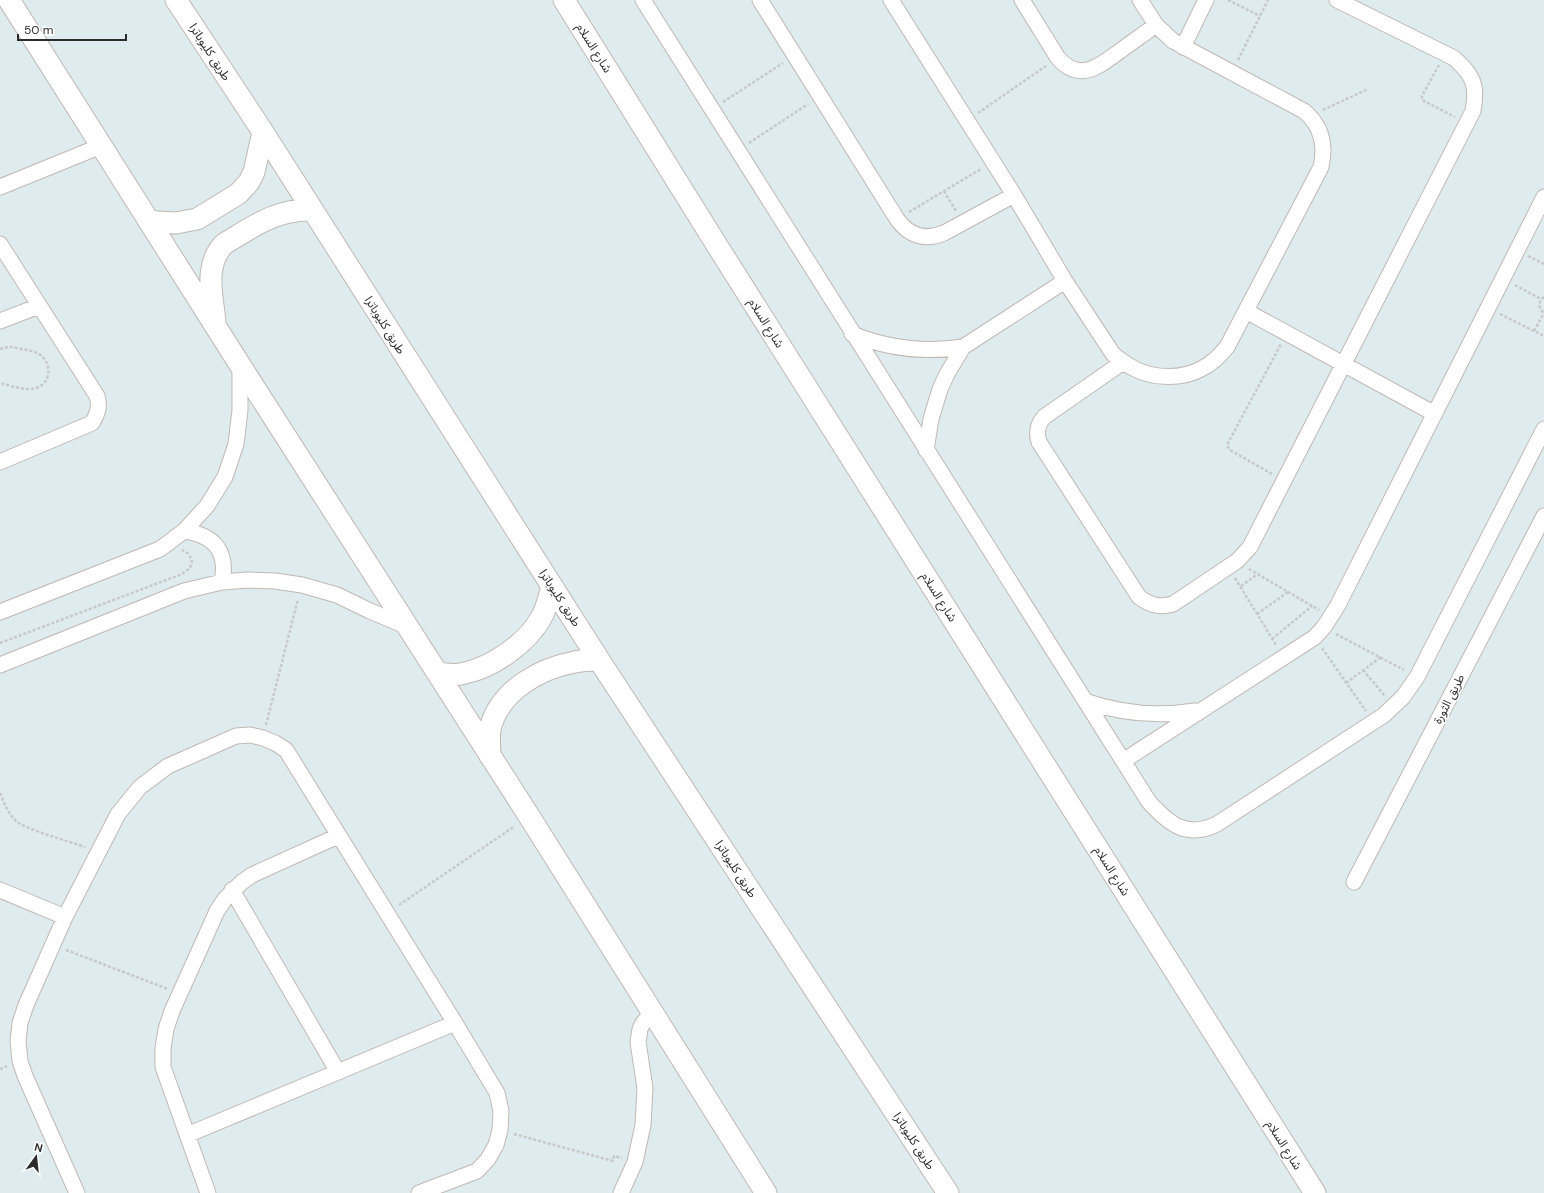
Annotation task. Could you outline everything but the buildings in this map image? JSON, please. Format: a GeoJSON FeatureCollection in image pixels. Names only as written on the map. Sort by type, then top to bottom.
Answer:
{"type":"FeatureCollection","features":[{"type":"Feature","properties":{"kind":"main road"},"geometry":{"type":"LineString","coordinates":[[9,0],[240,365],[530,816],[766,1193]]}},
{"type":"Feature","properties":{"kind":"main road","name":"طريق كليوباترا"},"geometry":{"type":"LineString","coordinates":[[176,0],[263,132],[599,660],[948,1193]]}},
{"type":"Feature","properties":{"kind":"main road","name":"شارع السلام"},"geometry":{"type":"LineString","coordinates":[[564,0],[1315,1193]]}},
{"type":"Feature","properties":{"kind":"main road"},"geometry":{"type":"LineString","coordinates":[[148,220],[176,223],[197,219],[238,194],[249,182],[254,172],[263,132]]}},
{"type":"Feature","properties":{"kind":"main road"},"geometry":{"type":"LineString","coordinates":[[215,325],[211,274],[212,265],[218,250],[224,244],[274,216],[293,211],[312,210]]}},
{"type":"Feature","properties":{"kind":"main road"},"geometry":{"type":"LineString","coordinates":[[438,673],[452,675],[465,674],[495,662],[520,644],[541,618],[548,602],[552,586]]}},
{"type":"Feature","properties":{"kind":"main road"},"geometry":{"type":"LineString","coordinates":[[490,756],[491,726],[500,707],[514,690],[539,674],[551,669],[576,661],[599,660]]}},
{"type":"Feature","properties":{"kind":"street"},"geometry":{"type":"LineString","coordinates":[[642,0],[1149,802],[1157,811],[1176,826],[1186,830],[1196,831],[1207,829],[1217,824],[1373,721],[1403,697],[1417,677],[1544,429]]}},
{"type":"Feature","properties":{"kind":"street"},"geometry":{"type":"LineString","coordinates":[[760,0],[898,219],[910,232],[927,238],[936,237],[1014,195]]}},
{"type":"Feature","properties":{"kind":"street"},"geometry":{"type":"LineString","coordinates":[[891,0],[1014,195],[1065,280],[1113,354],[1136,370],[1151,374],[1184,375],[1200,369],[1215,360],[1227,347],[1321,167],[1324,157],[1324,146],[1322,135],[1311,116],[1173,41],[1156,26],[1140,0]]}},
{"type":"Feature","properties":{"kind":"street"},"geometry":{"type":"LineString","coordinates":[[1022,0],[1058,58],[1064,64],[1080,71],[1096,68],[1156,26]]}},
{"type":"Feature","properties":{"kind":"street"},"geometry":{"type":"LineString","coordinates":[[1182,47],[1206,0]]}},
{"type":"Feature","properties":{"kind":"street"},"geometry":{"type":"LineString","coordinates":[[1123,362],[1044,417],[1037,428],[1037,435],[1039,442],[1133,590],[1146,603],[1155,606],[1164,606],[1173,604],[1233,564],[1244,555],[1252,543],[1473,111],[1476,96],[1473,81],[1465,68],[1454,58],[1337,0]]}},
{"type":"Feature","properties":{"kind":"street"},"geometry":{"type":"LineString","coordinates":[[0,187],[101,146]]}},
{"type":"Feature","properties":{"kind":"street"},"geometry":{"type":"LineString","coordinates":[[1123,761],[1283,657],[1324,627],[1435,414],[1544,197]]}},
{"type":"Feature","properties":{"kind":"street"},"geometry":{"type":"LineString","coordinates":[[0,244],[97,396],[99,402],[98,410],[92,423],[0,462]]}},
{"type":"Feature","properties":{"kind":"street"},"geometry":{"type":"LineString","coordinates":[[926,450],[931,419],[940,389],[954,360],[963,347],[1065,280]]}},
{"type":"Feature","properties":{"kind":"street"},"geometry":{"type":"LineString","coordinates":[[0,321],[39,306]]}},
{"type":"Feature","properties":{"kind":"street"},"geometry":{"type":"LineString","coordinates":[[1246,311],[1435,414]]}},
{"type":"Feature","properties":{"kind":"street"},"geometry":{"type":"LineString","coordinates":[[852,334],[867,340],[899,348],[931,350],[963,347]]}},
{"type":"Feature","properties":{"kind":"street"},"geometry":{"type":"LineString","coordinates":[[0,612],[160,549],[184,531],[207,506],[225,477],[236,444],[240,410],[240,365]]}},
{"type":"Feature","properties":{"kind":"street","name":"طريق الثورة"},"geometry":{"type":"LineString","coordinates":[[1354,882],[1544,516]]}},
{"type":"Feature","properties":{"kind":"street"},"geometry":{"type":"LineString","coordinates":[[184,531],[196,533],[208,538],[217,547],[222,558],[224,570],[222,582]]}},
{"type":"Feature","properties":{"kind":"street"},"geometry":{"type":"LineString","coordinates":[[0,665],[184,591],[222,582],[248,580],[275,581],[302,585],[337,596],[370,612],[408,627]]}},
{"type":"Feature","properties":{"kind":"street"},"geometry":{"type":"LineString","coordinates":[[0,602],[31,600]]}},
{"type":"Feature","properties":{"kind":"street"},"geometry":{"type":"LineString","coordinates":[[1085,701],[1113,710],[1142,714],[1171,714],[1200,711]]}},
{"type":"Feature","properties":{"kind":"street"},"geometry":{"type":"LineString","coordinates":[[77,1193],[25,1076],[20,1061],[18,1041],[20,1023],[26,1005],[65,917],[118,814],[140,787],[168,766],[236,736],[250,735],[263,738],[286,750],[497,1093],[501,1111],[500,1130],[496,1145],[488,1159],[477,1171],[419,1193]]}},
{"type":"Feature","properties":{"kind":"street"},"geometry":{"type":"LineString","coordinates":[[208,1193],[163,1067],[163,1048],[166,1029],[172,1011],[217,911],[232,890],[252,875],[338,836]]}},
{"type":"Feature","properties":{"kind":"street"},"geometry":{"type":"LineString","coordinates":[[0,890],[65,917]]}},
{"type":"Feature","properties":{"kind":"street"},"geometry":{"type":"LineString","coordinates":[[232,890],[338,1072]]}},
{"type":"Feature","properties":{"kind":"street"},"geometry":{"type":"LineString","coordinates":[[621,1193],[635,1162],[640,1144],[645,1107],[645,1088],[638,1035],[643,1023],[652,1012]]}},
{"type":"Feature","properties":{"kind":"street"},"geometry":{"type":"LineString","coordinates":[[187,1135],[455,1023]]}},
{"type":"Feature","properties":{"kind":"path"},"geometry":{"type":"LineString","coordinates":[[1228,0],[1260,16]]}},
{"type":"Feature","properties":{"kind":"path"},"geometry":{"type":"LineString","coordinates":[[1232,72],[1268,0]]}},
{"type":"Feature","properties":{"kind":"path"},"geometry":{"type":"LineString","coordinates":[[1444,54],[1423,94],[1422,100],[1467,123]]}},
{"type":"Feature","properties":{"kind":"path"},"geometry":{"type":"LineString","coordinates":[[711,110],[795,55]]}},
{"type":"Feature","properties":{"kind":"path"},"geometry":{"type":"LineString","coordinates":[[967,120],[1058,58]]}},
{"type":"Feature","properties":{"kind":"path"},"geometry":{"type":"LineString","coordinates":[[1311,116],[1368,89]]}},
{"type":"Feature","properties":{"kind":"path"},"geometry":{"type":"LineString","coordinates":[[737,150],[820,96]]}},
{"type":"Feature","properties":{"kind":"path"},"geometry":{"type":"LineString","coordinates":[[898,219],[993,162]]}},
{"type":"Feature","properties":{"kind":"path"},"geometry":{"type":"LineString","coordinates":[[944,192],[963,223]]}},
{"type":"Feature","properties":{"kind":"path"},"geometry":{"type":"LineString","coordinates":[[1503,279],[1541,299]]}},
{"type":"Feature","properties":{"kind":"path"},"geometry":{"type":"LineString","coordinates":[[1534,331],[1544,313],[1540,308],[1539,302],[1544,297]]}},
{"type":"Feature","properties":{"kind":"path"},"geometry":{"type":"LineString","coordinates":[[1488,308],[1544,336]]}},
{"type":"Feature","properties":{"kind":"path"},"geometry":{"type":"LineString","coordinates":[[1285,481],[1230,450],[1226,445],[1286,334]]}},
{"type":"Feature","properties":{"kind":"path"},"geometry":{"type":"LineString","coordinates":[[0,349],[7,346],[38,354],[47,362],[49,369],[46,381],[42,386],[35,388],[25,389],[0,383]]}},
{"type":"Feature","properties":{"kind":"path"},"geometry":{"type":"LineString","coordinates":[[0,643],[182,574],[190,568],[192,561],[189,554],[185,551],[177,551]]}},
{"type":"Feature","properties":{"kind":"path"},"geometry":{"type":"LineString","coordinates":[[1233,564],[1258,574],[1312,606],[1324,627],[1346,682],[1373,721]]}},
{"type":"Feature","properties":{"kind":"path"},"geometry":{"type":"LineString","coordinates":[[1233,564],[1240,586],[1283,657]]}},
{"type":"Feature","properties":{"kind":"path"},"geometry":{"type":"LineString","coordinates":[[1240,586],[1258,574]]}},
{"type":"Feature","properties":{"kind":"path"},"geometry":{"type":"LineString","coordinates":[[263,738],[302,585]]}},
{"type":"Feature","properties":{"kind":"path"},"geometry":{"type":"LineString","coordinates":[[1257,614],[1288,592]]}},
{"type":"Feature","properties":{"kind":"path"},"geometry":{"type":"LineString","coordinates":[[1272,639],[1312,606]]}},
{"type":"Feature","properties":{"kind":"path"},"geometry":{"type":"LineString","coordinates":[[1324,627],[1417,677]]}},
{"type":"Feature","properties":{"kind":"path"},"geometry":{"type":"LineString","coordinates":[[1346,682],[1381,657]]}},
{"type":"Feature","properties":{"kind":"path"},"geometry":{"type":"LineString","coordinates":[[1363,670],[1393,706]]}},
{"type":"Feature","properties":{"kind":"path"},"geometry":{"type":"LineString","coordinates":[[0,793],[9,813],[16,822],[99,852]]}},
{"type":"Feature","properties":{"kind":"path"},"geometry":{"type":"LineString","coordinates":[[387,913],[530,816]]}},
{"type":"Feature","properties":{"kind":"path"},"geometry":{"type":"LineString","coordinates":[[53,944],[180,994]]}},
{"type":"Feature","properties":{"kind":"path"},"geometry":{"type":"LineString","coordinates":[[500,1130],[613,1161],[614,1156],[635,1162]]}}]}
